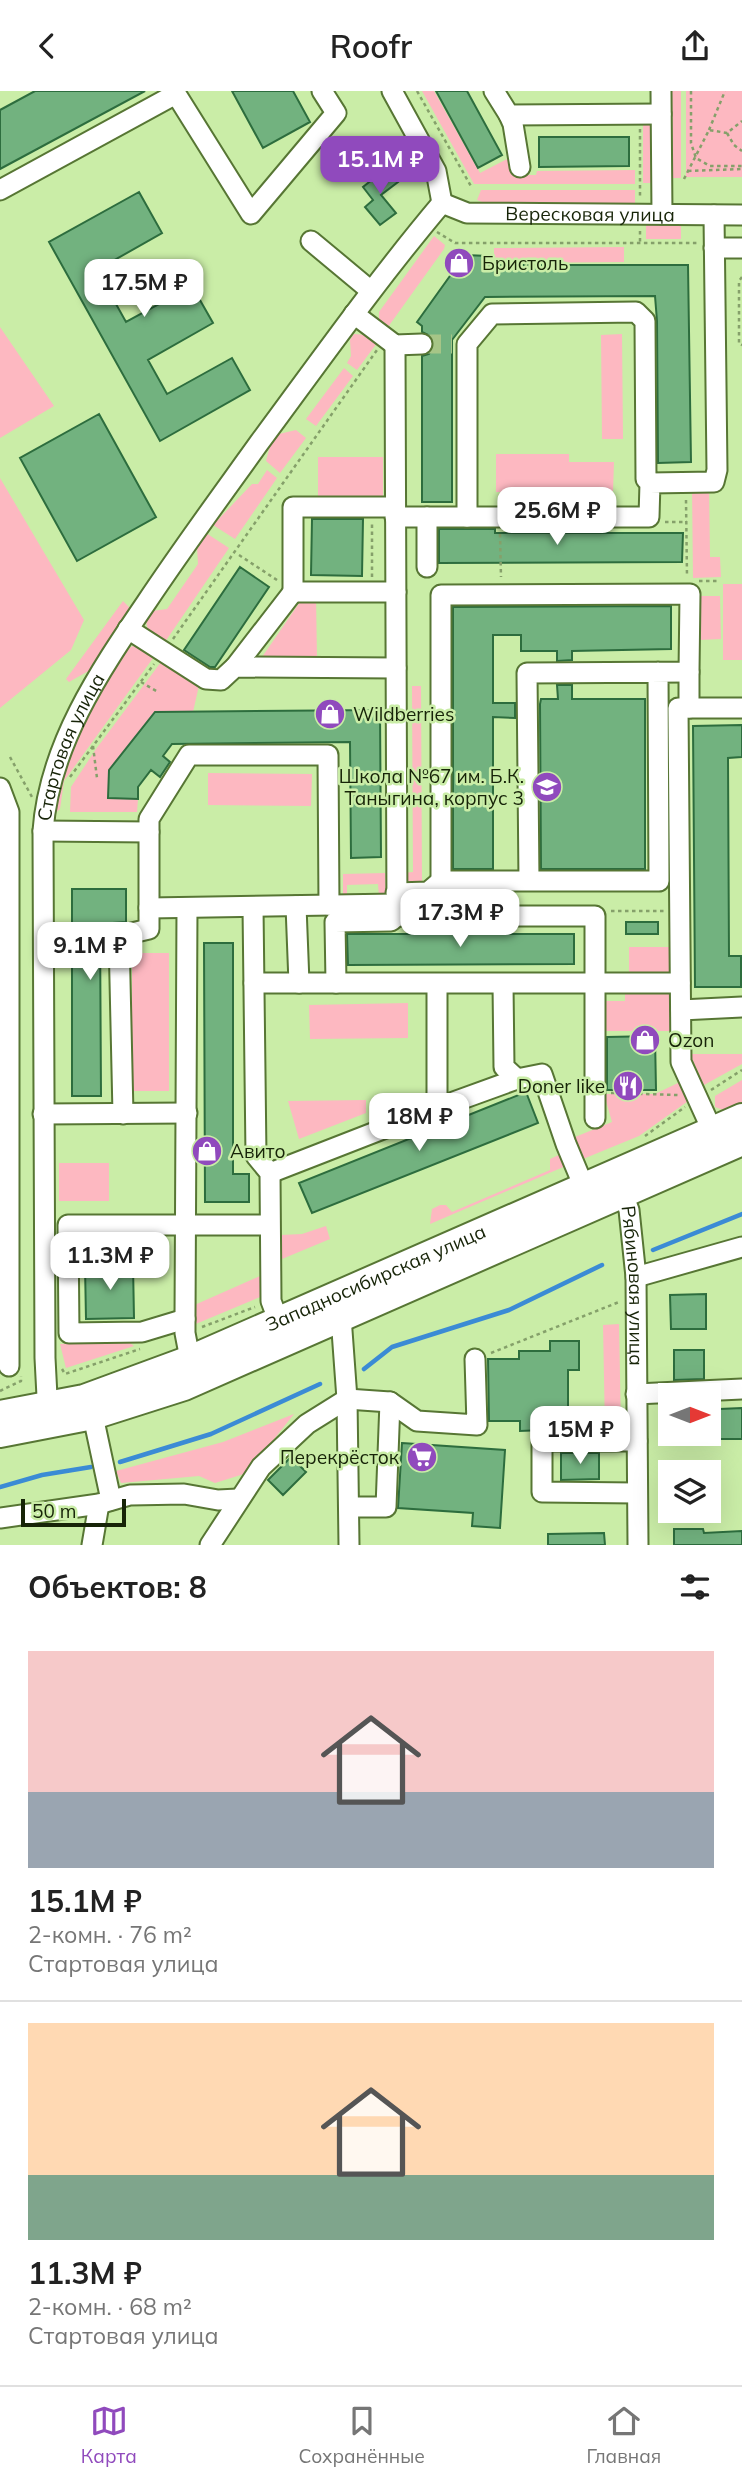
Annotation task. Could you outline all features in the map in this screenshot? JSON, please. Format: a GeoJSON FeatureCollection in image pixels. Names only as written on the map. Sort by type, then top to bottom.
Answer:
{"type":"FeatureCollection","features":[{"type":"Feature","properties":{"kind":"main road","name":"Западносибирская улица"},"geometry":{"type":"LineString","coordinates":[[0,1434],[48,1416],[84,1398],[190,1359],[275,1311],[584,1187],[742,1117]]}},
{"type":"Feature","properties":{"kind":"main road","name":"Западносибирская улица"},"geometry":{"type":"LineString","coordinates":[[0,1414],[93,1416],[184,1387],[742,1142]]}},
{"type":"Feature","properties":{"kind":"street"},"geometry":{"type":"LineString","coordinates":[[0,190],[176,94],[251,214],[336,113],[323,91]]}},
{"type":"Feature","properties":{"kind":"street"},"geometry":{"type":"LineString","coordinates":[[392,91],[436,171],[442,203]]}},
{"type":"Feature","properties":{"kind":"street"},"geometry":{"type":"LineString","coordinates":[[494,91],[513,124],[520,167]]}},
{"type":"Feature","properties":{"kind":"street"},"geometry":{"type":"LineString","coordinates":[[661,91],[662,214]]}},
{"type":"Feature","properties":{"kind":"street"},"geometry":{"type":"LineString","coordinates":[[509,115],[662,114]]}},
{"type":"Feature","properties":{"kind":"street","name":"Вересковая улица"},"geometry":{"type":"LineString","coordinates":[[442,203],[467,213],[742,215]]}},
{"type":"Feature","properties":{"kind":"street","name":"Стартовая улица"},"geometry":{"type":"LineString","coordinates":[[48,1416],[43,1114],[43,831],[44,813],[54,769],[71,725],[128,629],[208,513],[354,314],[442,203]]}},
{"type":"Feature","properties":{"kind":"street"},"geometry":{"type":"LineString","coordinates":[[467,517],[460,344],[492,314],[636,312],[645,321],[646,479],[650,482],[713,482],[717,470],[714,215]]}},
{"type":"Feature","properties":{"kind":"street"},"geometry":{"type":"LineString","coordinates":[[311,241],[371,291]]}},
{"type":"Feature","properties":{"kind":"street"},"geometry":{"type":"LineString","coordinates":[[714,244],[742,248]]}},
{"type":"Feature","properties":{"kind":"street"},"geometry":{"type":"LineString","coordinates":[[354,314],[390,341],[422,344]]}},
{"type":"Feature","properties":{"kind":"street"},"geometry":{"type":"LineString","coordinates":[[336,983],[335,922],[391,921],[396,904],[396,587],[390,341]]}},
{"type":"Feature","properties":{"kind":"street"},"geometry":{"type":"LineString","coordinates":[[128,629],[206,679],[221,680],[234,667],[293,586],[293,507],[395,512],[427,517],[649,517],[650,482]]}},
{"type":"Feature","properties":{"kind":"street"},"geometry":{"type":"LineString","coordinates":[[427,517],[427,567]]}},
{"type":"Feature","properties":{"kind":"street"},"geometry":{"type":"LineString","coordinates":[[293,586],[396,587]]}},
{"type":"Feature","properties":{"kind":"street"},"geometry":{"type":"LineString","coordinates":[[441,881],[441,595],[690,594],[689,708]]}},
{"type":"Feature","properties":{"kind":"street"},"geometry":{"type":"LineString","coordinates":[[234,667],[396,668]]}},
{"type":"Feature","properties":{"kind":"street"},"geometry":{"type":"LineString","coordinates":[[529,881],[527,673],[690,672]]}},
{"type":"Feature","properties":{"kind":"street"},"geometry":{"type":"LineString","coordinates":[[396,904],[428,892],[441,881],[659,881],[658,673]]}},
{"type":"Feature","properties":{"kind":"street"},"geometry":{"type":"LineString","coordinates":[[712,1130],[681,1062],[678,708],[742,708]]}},
{"type":"Feature","properties":{"kind":"street"},"geometry":{"type":"LineString","coordinates":[[123,1114],[120,936],[149,929],[149,819],[189,755],[328,755],[329,905]]}},
{"type":"Feature","properties":{"kind":"street"},"geometry":{"type":"LineString","coordinates":[[0,788],[9,812],[9,1366]]}},
{"type":"Feature","properties":{"kind":"street"},"geometry":{"type":"LineString","coordinates":[[43,831],[149,832]]}},
{"type":"Feature","properties":{"kind":"street"},"geometry":{"type":"LineString","coordinates":[[149,908],[396,904],[595,916],[595,1118]]}},
{"type":"Feature","properties":{"kind":"street"},"geometry":{"type":"LineString","coordinates":[[296,906],[299,983]]}},
{"type":"Feature","properties":{"kind":"street"},"geometry":{"type":"LineString","coordinates":[[253,907],[257,1156],[270,1173],[269,1225],[275,1311]]}},
{"type":"Feature","properties":{"kind":"street"},"geometry":{"type":"LineString","coordinates":[[187,908],[185,1326],[190,1359]]}},
{"type":"Feature","properties":{"kind":"street"},"geometry":{"type":"LineString","coordinates":[[254,983],[680,983]]}},
{"type":"Feature","properties":{"kind":"street"},"geometry":{"type":"LineString","coordinates":[[437,984],[437,1108]]}},
{"type":"Feature","properties":{"kind":"street"},"geometry":{"type":"LineString","coordinates":[[503,984],[504,1067],[517,1079]]}},
{"type":"Feature","properties":{"kind":"street"},"geometry":{"type":"LineString","coordinates":[[681,1010],[742,1007]]}},
{"type":"Feature","properties":{"kind":"street"},"geometry":{"type":"LineString","coordinates":[[270,1173],[437,1108],[517,1079],[542,1074],[584,1187]]}},
{"type":"Feature","properties":{"kind":"street"},"geometry":{"type":"LineString","coordinates":[[43,1114],[187,1113]]}},
{"type":"Feature","properties":{"kind":"street","name":"Рябиновая улица"},"geometry":{"type":"LineString","coordinates":[[623,1194],[629,1210],[636,1286],[638,1545]]}},
{"type":"Feature","properties":{"kind":"street"},"geometry":{"type":"LineString","coordinates":[[185,1326],[142,1332],[69,1333],[68,1225],[269,1225]]}},
{"type":"Feature","properties":{"kind":"street"},"geometry":{"type":"LineString","coordinates":[[636,1286],[742,1247]]}},
{"type":"Feature","properties":{"kind":"street"},"geometry":{"type":"LineString","coordinates":[[341,1317],[347,1399],[349,1545]]}},
{"type":"Feature","properties":{"kind":"street"},"geometry":{"type":"LineString","coordinates":[[210,1545],[261,1467],[307,1424],[347,1399],[390,1402],[417,1421],[477,1425],[475,1359]]}},
{"type":"Feature","properties":{"kind":"street"},"geometry":{"type":"LineString","coordinates":[[636,1394],[742,1389]]}},
{"type":"Feature","properties":{"kind":"street"},"geometry":{"type":"LineString","coordinates":[[349,1507],[386,1507],[390,1402]]}},
{"type":"Feature","properties":{"kind":"street"},"geometry":{"type":"LineString","coordinates":[[92,1545],[105,1502],[93,1416]]}},
{"type":"Feature","properties":{"kind":"street"},"geometry":{"type":"LineString","coordinates":[[636,1493],[542,1492],[542,1441],[637,1441]]}},
{"type":"Feature","properties":{"kind":"street"},"geometry":{"type":"LineString","coordinates":[[0,1518],[105,1502],[130,1495],[184,1494],[218,1500],[238,1499]]}},
{"type":"Feature","properties":{"kind":"path"},"geometry":{"type":"LineString","coordinates":[[417,91],[472,188]]}},
{"type":"Feature","properties":{"kind":"path"},"geometry":{"type":"LineString","coordinates":[[691,91],[691,143],[696,158],[710,166],[742,168]]}},
{"type":"Feature","properties":{"kind":"path"},"geometry":{"type":"LineString","coordinates":[[684,179],[726,91]]}},
{"type":"Feature","properties":{"kind":"path"},"geometry":{"type":"LineString","coordinates":[[639,115],[640,245]]}},
{"type":"Feature","properties":{"kind":"path"},"geometry":{"type":"LineString","coordinates":[[709,130],[727,133],[742,121]]}},
{"type":"Feature","properties":{"kind":"path"},"geometry":{"type":"LineString","coordinates":[[727,133],[734,145],[742,151]]}},
{"type":"Feature","properties":{"kind":"path"},"geometry":{"type":"LineString","coordinates":[[688,171],[742,168]]}},
{"type":"Feature","properties":{"kind":"path"},"geometry":{"type":"LineString","coordinates":[[437,232],[455,243],[714,244]]}},
{"type":"Feature","properties":{"kind":"path"},"geometry":{"type":"LineString","coordinates":[[742,277],[739,281],[739,345],[742,345]]}},
{"type":"Feature","properties":{"kind":"path"},"geometry":{"type":"LineString","coordinates":[[65,784],[164,652],[239,543],[390,341]]}},
{"type":"Feature","properties":{"kind":"path"},"geometry":{"type":"LineString","coordinates":[[686,482],[687,581]]}},
{"type":"Feature","properties":{"kind":"path"},"geometry":{"type":"LineString","coordinates":[[372,516],[372,582],[396,587]]}},
{"type":"Feature","properties":{"kind":"path"},"geometry":{"type":"LineString","coordinates":[[239,555],[279,582],[293,586]]}},
{"type":"Feature","properties":{"kind":"path"},"geometry":{"type":"LineString","coordinates":[[141,682],[158,691]]}},
{"type":"Feature","properties":{"kind":"path"},"geometry":{"type":"LineString","coordinates":[[93,746],[97,778]]}},
{"type":"Feature","properties":{"kind":"path"},"geometry":{"type":"LineString","coordinates":[[9,757],[32,797],[31,807],[9,812]]}},
{"type":"Feature","properties":{"kind":"path"},"geometry":{"type":"LineString","coordinates":[[595,926],[607,911],[672,911]]}},
{"type":"Feature","properties":{"kind":"path"},"geometry":{"type":"LineString","coordinates":[[638,1142],[698,1097],[742,1070]]}},
{"type":"Feature","properties":{"kind":"path"},"geometry":{"type":"LineString","coordinates":[[603,1093],[660,1093],[698,1097]]}},
{"type":"Feature","properties":{"kind":"path"},"geometry":{"type":"LineString","coordinates":[[475,1359],[620,1302],[620,1295],[636,1286]]}},
{"type":"Feature","properties":{"kind":"path"},"geometry":{"type":"LineString","coordinates":[[185,1326],[275,1311]]}},
{"type":"Feature","properties":{"kind":"path"},"geometry":{"type":"LineString","coordinates":[[60,1366],[65,1374],[148,1347]]}},
{"type":"Feature","properties":{"kind":"shaded area"},"geometry":{"type":"Polygon","coordinates":[[[422,91],[434,91],[480,173],[511,157],[512,175],[536,175],[537,171],[635,170],[635,184],[474,184],[422,91]]]}},
{"type":"Feature","properties":{"kind":"shaded area"},"geometry":{"type":"Polygon","coordinates":[[[672,91],[681,91],[681,178],[673,178],[672,91]]]}},
{"type":"Feature","properties":{"kind":"shaded area"},"geometry":{"type":"Polygon","coordinates":[[[686,91],[742,91],[742,177],[686,177],[686,91]]]}},
{"type":"Feature","properties":{"kind":"shaded area"},"geometry":{"type":"Polygon","coordinates":[[[643,121],[648,122],[652,129],[653,183],[643,183],[643,121]]]}},
{"type":"Feature","properties":{"kind":"shaded area"},"geometry":{"type":"Polygon","coordinates":[[[481,190],[635,190],[635,204],[487,204],[477,200],[481,190]]]}},
{"type":"Feature","properties":{"kind":"shaded area"},"geometry":{"type":"Polygon","coordinates":[[[646,224],[681,224],[681,239],[646,239],[646,224]]]}},
{"type":"Feature","properties":{"kind":"shaded area"},"geometry":{"type":"Polygon","coordinates":[[[434,236],[445,245],[444,249],[388,327],[379,320],[379,312],[434,236]]]}},
{"type":"Feature","properties":{"kind":"shaded area"},"geometry":{"type":"Polygon","coordinates":[[[624,247],[624,262],[494,263],[494,248],[624,247]]]}},
{"type":"Feature","properties":{"kind":"shaded area"},"geometry":{"type":"Polygon","coordinates":[[[0,327],[54,406],[0,438],[0,327]]]}},
{"type":"Feature","properties":{"kind":"shaded area"},"geometry":{"type":"Polygon","coordinates":[[[354,334],[366,335],[377,343],[357,370],[347,363],[351,356],[350,340],[354,334]]]}},
{"type":"Feature","properties":{"kind":"shaded area"},"geometry":{"type":"Polygon","coordinates":[[[622,334],[623,439],[602,439],[601,335],[622,334]]]}},
{"type":"Feature","properties":{"kind":"shaded area"},"geometry":{"type":"Polygon","coordinates":[[[344,368],[353,376],[316,426],[306,419],[344,368]]]}},
{"type":"Feature","properties":{"kind":"shaded area"},"geometry":{"type":"Polygon","coordinates":[[[296,430],[306,438],[280,473],[266,461],[270,446],[279,434],[296,430]]]}},
{"type":"Feature","properties":{"kind":"shaded area"},"geometry":{"type":"Polygon","coordinates":[[[496,454],[569,454],[569,462],[614,462],[613,491],[496,492],[496,454]]]}},
{"type":"Feature","properties":{"kind":"shaded area"},"geometry":{"type":"Polygon","coordinates":[[[318,457],[383,457],[383,500],[318,500],[318,457]]]}},
{"type":"Feature","properties":{"kind":"shaded area"},"geometry":{"type":"Polygon","coordinates":[[[267,470],[277,478],[235,539],[213,525],[252,484],[258,484],[267,470]]]}},
{"type":"Feature","properties":{"kind":"shaded area"},"geometry":{"type":"Polygon","coordinates":[[[0,478],[84,620],[71,650],[0,708],[0,478]]]}},
{"type":"Feature","properties":{"kind":"shaded area"},"geometry":{"type":"Polygon","coordinates":[[[692,487],[709,487],[710,557],[720,557],[721,577],[693,578],[692,487]]]}},
{"type":"Feature","properties":{"kind":"shaded area"},"geometry":{"type":"Polygon","coordinates":[[[206,533],[229,548],[165,642],[148,631],[146,621],[152,611],[167,609],[198,564],[197,546],[206,533]]]}},
{"type":"Feature","properties":{"kind":"shaded area"},"geometry":{"type":"Polygon","coordinates":[[[723,584],[742,584],[742,660],[723,660],[723,584]]]}},
{"type":"Feature","properties":{"kind":"shaded area"},"geometry":{"type":"Polygon","coordinates":[[[304,596],[316,596],[317,660],[260,660],[304,596]]]}},
{"type":"Feature","properties":{"kind":"shaded area"},"geometry":{"type":"Polygon","coordinates":[[[699,596],[720,596],[721,639],[699,640],[699,596]]]}},
{"type":"Feature","properties":{"kind":"shaded area"},"geometry":{"type":"Polygon","coordinates":[[[123,601],[130,608],[92,669],[69,682],[66,679],[123,601]]]}},
{"type":"Feature","properties":{"kind":"shaded area"},"geometry":{"type":"Polygon","coordinates":[[[135,645],[156,654],[64,781],[60,809],[55,813],[67,767],[83,726],[116,668],[129,648],[135,645]]]}},
{"type":"Feature","properties":{"kind":"shaded area"},"geometry":{"type":"Polygon","coordinates":[[[164,658],[200,681],[193,712],[155,712],[109,770],[109,798],[138,799],[137,812],[70,812],[71,787],[164,658]]]}},
{"type":"Feature","properties":{"kind":"shaded area"},"geometry":{"type":"Polygon","coordinates":[[[412,686],[421,686],[422,884],[402,884],[402,873],[413,872],[412,686]]]}},
{"type":"Feature","properties":{"kind":"shaded area"},"geometry":{"type":"Polygon","coordinates":[[[208,773],[312,774],[311,806],[208,805],[208,773]]]}},
{"type":"Feature","properties":{"kind":"shaded area"},"geometry":{"type":"Polygon","coordinates":[[[385,873],[386,896],[379,896],[378,884],[347,885],[347,897],[343,895],[343,874],[385,873]]]}},
{"type":"Feature","properties":{"kind":"shaded area"},"geometry":{"type":"Polygon","coordinates":[[[629,947],[671,947],[671,972],[629,972],[629,947]]]}},
{"type":"Feature","properties":{"kind":"shaded area"},"geometry":{"type":"Polygon","coordinates":[[[132,953],[169,953],[169,1091],[132,1091],[132,953]]]}},
{"type":"Feature","properties":{"kind":"shaded area"},"geometry":{"type":"Polygon","coordinates":[[[625,989],[669,989],[674,995],[673,1031],[602,1031],[603,1001],[625,1001],[625,989]]]}},
{"type":"Feature","properties":{"kind":"shaded area"},"geometry":{"type":"Polygon","coordinates":[[[408,1003],[408,1038],[310,1039],[309,1005],[408,1003]]]}},
{"type":"Feature","properties":{"kind":"shaded area"},"geometry":{"type":"Polygon","coordinates":[[[690,1054],[742,1054],[742,1064],[704,1085],[690,1054]]]}},
{"type":"Feature","properties":{"kind":"shaded area"},"geometry":{"type":"Polygon","coordinates":[[[742,1080],[742,1104],[726,1111],[715,1107],[715,1096],[742,1080]]]}},
{"type":"Feature","properties":{"kind":"shaded area"},"geometry":{"type":"Polygon","coordinates":[[[680,1082],[691,1099],[639,1136],[583,1159],[575,1137],[612,1122],[604,1094],[655,1094],[680,1082]]]}},
{"type":"Feature","properties":{"kind":"shaded area"},"geometry":{"type":"Polygon","coordinates":[[[366,1100],[366,1113],[299,1139],[288,1101],[366,1100]]]}},
{"type":"Feature","properties":{"kind":"shaded area"},"geometry":{"type":"Polygon","coordinates":[[[563,1153],[568,1165],[430,1224],[432,1209],[446,1205],[452,1212],[550,1170],[550,1159],[563,1153]]]}},
{"type":"Feature","properties":{"kind":"shaded area"},"geometry":{"type":"Polygon","coordinates":[[[59,1163],[109,1163],[109,1201],[59,1201],[59,1163]]]}},
{"type":"Feature","properties":{"kind":"shaded area"},"geometry":{"type":"Polygon","coordinates":[[[326,1226],[330,1239],[282,1259],[281,1235],[302,1234],[326,1226]]]}},
{"type":"Feature","properties":{"kind":"shaded area"},"geometry":{"type":"Polygon","coordinates":[[[260,1276],[260,1297],[191,1326],[190,1307],[260,1276]]]}},
{"type":"Feature","properties":{"kind":"shaded area"},"geometry":{"type":"Polygon","coordinates":[[[619,1324],[621,1430],[605,1430],[603,1325],[619,1324]]]}},
{"type":"Feature","properties":{"kind":"shaded area"},"geometry":{"type":"Polygon","coordinates":[[[129,1342],[134,1346],[66,1368],[60,1344],[129,1342]]]}},
{"type":"Feature","properties":{"kind":"shaded area"},"geometry":{"type":"Polygon","coordinates":[[[294,1414],[247,1473],[215,1483],[199,1476],[121,1483],[116,1471],[223,1442],[294,1414]]]}},
{"type":"Feature","properties":{"kind":"building"},"geometry":{"type":"Polygon","coordinates":[[[35,91],[145,91],[0,169],[0,110],[35,91]]]}},
{"type":"Feature","properties":{"kind":"building"},"geometry":{"type":"Polygon","coordinates":[[[232,91],[293,91],[310,122],[263,148],[232,91]]]}},
{"type":"Feature","properties":{"kind":"building"},"geometry":{"type":"Polygon","coordinates":[[[436,91],[467,91],[502,155],[478,168],[436,91]]]}},
{"type":"Feature","properties":{"kind":"building"},"geometry":{"type":"Polygon","coordinates":[[[539,137],[629,137],[629,166],[539,167],[539,137]]]}},
{"type":"Feature","properties":{"kind":"building"},"geometry":{"type":"Polygon","coordinates":[[[387,168],[398,182],[381,195],[396,213],[380,225],[365,207],[373,200],[363,187],[387,168]]]}},
{"type":"Feature","properties":{"kind":"building"},"geometry":{"type":"Polygon","coordinates":[[[139,192],[162,233],[97,270],[126,322],[192,286],[213,323],[148,360],[167,394],[232,358],[250,390],[160,441],[49,242],[139,192]]]}},
{"type":"Feature","properties":{"kind":"building"},"geometry":{"type":"Polygon","coordinates":[[[465,255],[488,256],[488,265],[688,265],[691,462],[658,463],[655,296],[485,297],[452,340],[452,502],[422,502],[422,356],[429,354],[434,344],[432,337],[422,332],[422,326],[417,322],[465,255]]]}},
{"type":"Feature","properties":{"kind":"building"},"geometry":{"type":"Polygon","coordinates":[[[99,414],[156,517],[77,561],[20,458],[99,414]]]}},
{"type":"Feature","properties":{"kind":"building"},"geometry":{"type":"Polygon","coordinates":[[[312,519],[363,519],[362,576],[311,575],[312,519]]]}},
{"type":"Feature","properties":{"kind":"building"},"geometry":{"type":"Polygon","coordinates":[[[439,529],[495,529],[495,533],[683,533],[682,562],[439,563],[439,529]]]}},
{"type":"Feature","properties":{"kind":"building"},"geometry":{"type":"Polygon","coordinates":[[[240,567],[269,587],[215,667],[210,667],[184,650],[240,567]]]}},
{"type":"Feature","properties":{"kind":"building"},"geometry":{"type":"Polygon","coordinates":[[[671,606],[671,649],[572,651],[572,660],[557,661],[557,651],[521,651],[521,635],[493,635],[493,703],[515,703],[515,718],[493,717],[493,869],[453,869],[453,607],[671,606]]]}},
{"type":"Feature","properties":{"kind":"building"},"geometry":{"type":"Polygon","coordinates":[[[557,685],[572,685],[572,699],[645,699],[645,869],[541,869],[540,704],[541,699],[558,699],[557,685]]]}},
{"type":"Feature","properties":{"kind":"building"},"geometry":{"type":"Polygon","coordinates":[[[380,710],[381,857],[351,858],[350,742],[172,744],[163,756],[170,762],[160,777],[151,770],[138,787],[138,799],[108,798],[109,770],[155,712],[380,710]]]}},
{"type":"Feature","properties":{"kind":"building"},"geometry":{"type":"Polygon","coordinates":[[[742,725],[742,757],[728,758],[729,956],[741,956],[741,987],[695,987],[693,726],[742,725]]]}},
{"type":"Feature","properties":{"kind":"building"},"geometry":{"type":"Polygon","coordinates":[[[72,889],[126,889],[126,922],[100,924],[101,1096],[72,1096],[72,889]]]}},
{"type":"Feature","properties":{"kind":"building"},"geometry":{"type":"Polygon","coordinates":[[[626,922],[658,922],[658,934],[626,934],[626,922]]]}},
{"type":"Feature","properties":{"kind":"building"},"geometry":{"type":"Polygon","coordinates":[[[347,934],[574,934],[574,964],[348,965],[347,934]]]}},
{"type":"Feature","properties":{"kind":"building"},"geometry":{"type":"Polygon","coordinates":[[[204,943],[233,943],[233,1174],[249,1174],[249,1202],[205,1202],[204,943]]]}},
{"type":"Feature","properties":{"kind":"building"},"geometry":{"type":"Polygon","coordinates":[[[655,1036],[656,1090],[607,1090],[607,1037],[655,1036]]]}},
{"type":"Feature","properties":{"kind":"building"},"geometry":{"type":"Polygon","coordinates":[[[526,1092],[538,1123],[312,1213],[299,1183],[526,1092]]]}},
{"type":"Feature","properties":{"kind":"building"},"geometry":{"type":"Polygon","coordinates":[[[133,1265],[134,1318],[86,1319],[85,1266],[133,1265]]]}},
{"type":"Feature","properties":{"kind":"building"},"geometry":{"type":"Polygon","coordinates":[[[706,1294],[706,1329],[671,1329],[670,1295],[706,1294]]]}},
{"type":"Feature","properties":{"kind":"building"},"geometry":{"type":"Polygon","coordinates":[[[550,1341],[579,1341],[579,1370],[568,1370],[568,1429],[520,1431],[520,1421],[489,1421],[488,1359],[519,1359],[519,1351],[550,1351],[550,1341]]]}},
{"type":"Feature","properties":{"kind":"building"},"geometry":{"type":"Polygon","coordinates":[[[674,1350],[704,1350],[704,1379],[674,1380],[674,1350]]]}},
{"type":"Feature","properties":{"kind":"building"},"geometry":{"type":"Polygon","coordinates":[[[742,1408],[742,1439],[721,1439],[721,1409],[742,1408]]]}},
{"type":"Feature","properties":{"kind":"building"},"geometry":{"type":"Polygon","coordinates":[[[402,1443],[505,1450],[500,1528],[472,1526],[473,1513],[398,1508],[402,1443]]]}},
{"type":"Feature","properties":{"kind":"building"},"geometry":{"type":"Polygon","coordinates":[[[561,1453],[599,1453],[599,1479],[561,1480],[561,1453]]]}},
{"type":"Feature","properties":{"kind":"building"},"geometry":{"type":"Polygon","coordinates":[[[291,1457],[306,1472],[283,1495],[268,1480],[291,1457]]]}},
{"type":"Feature","properties":{"kind":"building"},"geometry":{"type":"Polygon","coordinates":[[[674,1529],[703,1529],[704,1533],[742,1531],[742,1545],[674,1545],[674,1529]]]}},
{"type":"Feature","properties":{"kind":"building"},"geometry":{"type":"Polygon","coordinates":[[[604,1533],[605,1545],[548,1545],[548,1534],[604,1533]]]}},
{"type":"Feature","properties":{"kind":"waterway"},"geometry":{"type":"LineString","coordinates":[[653,1250],[742,1214]]}},
{"type":"Feature","properties":{"kind":"waterway"},"geometry":{"type":"LineString","coordinates":[[364,1369],[392,1347],[509,1310],[602,1265]]}},
{"type":"Feature","properties":{"kind":"waterway"},"geometry":{"type":"LineString","coordinates":[[120,1462],[211,1434],[320,1384]]}},
{"type":"Feature","properties":{"kind":"waterway"},"geometry":{"type":"LineString","coordinates":[[0,1487],[42,1475],[91,1467]]}},
{"type":"Feature","properties":{"kind":"tunnel"},"geometry":{"type":"LineString","coordinates":[[422,344],[452,344]]}},
{"type":"Feature","properties":{"kind":"place","name":"Бристоль"},"geometry":{"type":"Point","coordinates":[459,263]}},
{"type":"Feature","properties":{"kind":"place","name":"Wildberries"},"geometry":{"type":"Point","coordinates":[330,714]}},
{"type":"Feature","properties":{"kind":"place","name":"Школа №67 им. Б.К. Таныгина, корпус 3"},"geometry":{"type":"Point","coordinates":[547,787]}},
{"type":"Feature","properties":{"kind":"place","name":"Ozon"},"geometry":{"type":"Point","coordinates":[645,1040]}},
{"type":"Feature","properties":{"kind":"place","name":"Doner like"},"geometry":{"type":"Point","coordinates":[628,1086]}},
{"type":"Feature","properties":{"kind":"place","name":"Авито"},"geometry":{"type":"Point","coordinates":[207,1151]}},
{"type":"Feature","properties":{"kind":"place","name":"Перекрёсток"},"geometry":{"type":"Point","coordinates":[422,1457]}}]}
